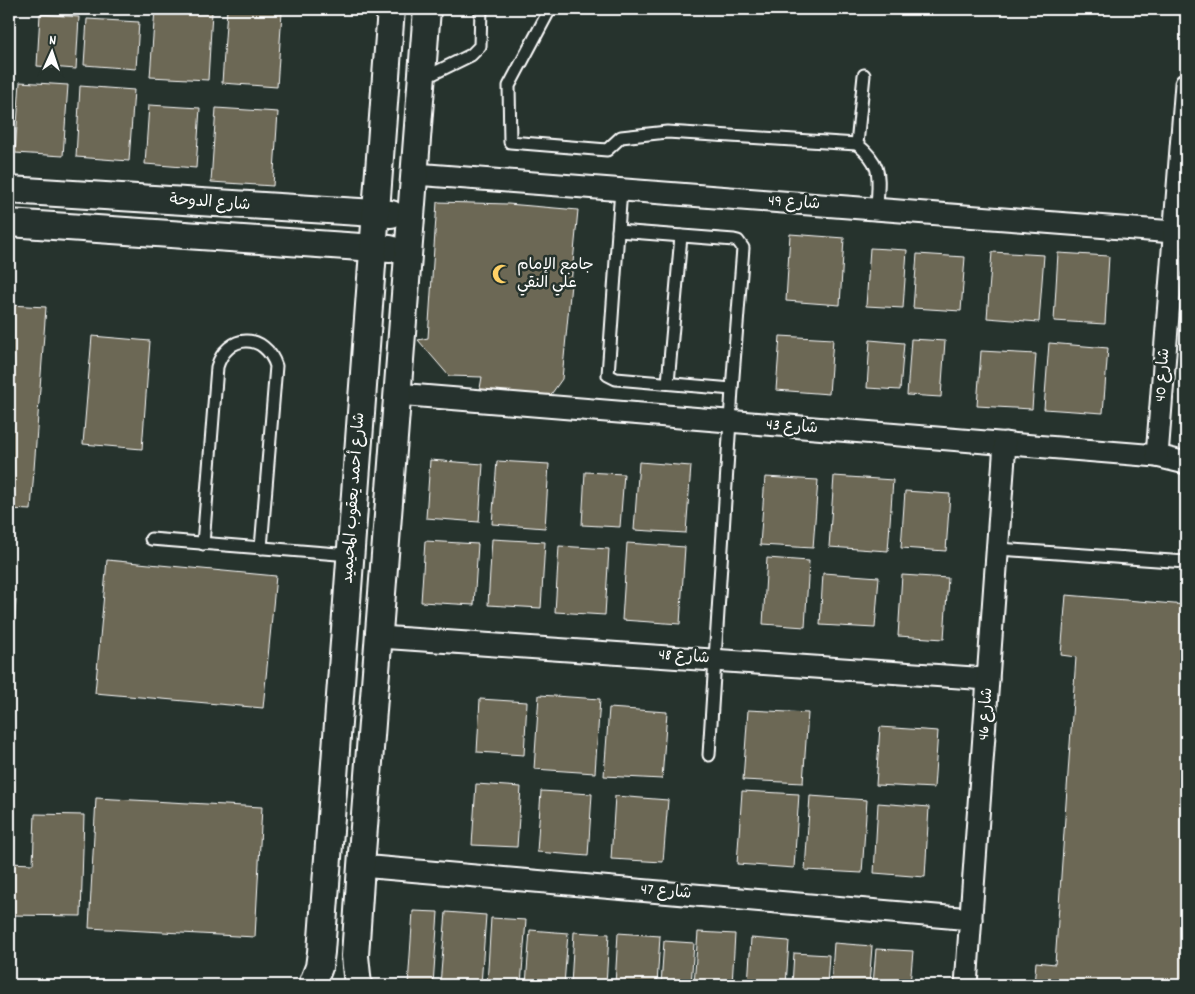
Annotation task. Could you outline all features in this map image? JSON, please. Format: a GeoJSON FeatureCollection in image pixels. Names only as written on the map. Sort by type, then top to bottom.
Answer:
{"type":"FeatureCollection","features":[{"type":"Feature","properties":{"kind":"street","name":"شارع أحمد يعقوب المحيميد"},"geometry":{"type":"LineString","coordinates":[[312,985],[317,973],[321,952],[391,9]]}},
{"type":"Feature","properties":{"kind":"street"},"geometry":{"type":"LineString","coordinates":[[358,985],[355,956],[360,866],[380,637],[427,9]]}},
{"type":"Feature","properties":{"kind":"street","name":"شارع 40"},"geometry":{"type":"LineString","coordinates":[[1157,456],[1186,84]]}},
{"type":"Feature","properties":{"kind":"street","name":"شارع 49"},"geometry":{"type":"LineString","coordinates":[[415,174],[1174,232]]}},
{"type":"Feature","properties":{"kind":"street","name":"شارع الدوحة"},"geometry":{"type":"LineString","coordinates":[[9,190],[412,215]]}},
{"type":"Feature","properties":{"kind":"street","name":"شارع الدوحة"},"geometry":{"type":"LineString","coordinates":[[9,223],[409,250]]}},
{"type":"Feature","properties":{"kind":"street","name":"شارع 43"},"geometry":{"type":"LineString","coordinates":[[397,394],[1157,456],[1186,463]]}},
{"type":"Feature","properties":{"kind":"street","name":"شارع 46"},"geometry":{"type":"LineString","coordinates":[[966,985],[1005,443]]}},
{"type":"Feature","properties":{"kind":"street","name":"شارع 48"},"geometry":{"type":"LineString","coordinates":[[380,637],[988,679]]}},
{"type":"Feature","properties":{"kind":"street","name":"شارع 47"},"geometry":{"type":"LineString","coordinates":[[360,866],[971,919]]}},
{"type":"Feature","properties":{"kind":"lane"},"geometry":{"type":"LineString","coordinates":[[422,79],[471,55],[480,46],[482,9]]}},
{"type":"Feature","properties":{"kind":"lane"},"geometry":{"type":"LineString","coordinates":[[550,9],[509,86],[510,142],[607,150],[621,137],[667,132],[857,144],[871,156],[878,169],[877,209]]}},
{"type":"Feature","properties":{"kind":"lane"},"geometry":{"type":"LineString","coordinates":[[857,144],[864,75]]}},
{"type":"Feature","properties":{"kind":"lane"},"geometry":{"type":"LineString","coordinates":[[621,190],[608,375],[616,379],[732,389]]}},
{"type":"Feature","properties":{"kind":"lane"},"geometry":{"type":"LineString","coordinates":[[618,231],[734,240],[743,248],[732,389],[710,755]]}},
{"type":"Feature","properties":{"kind":"lane"},"geometry":{"type":"LineString","coordinates":[[668,383],[681,236]]}},
{"type":"Feature","properties":{"kind":"lane"},"geometry":{"type":"LineString","coordinates":[[203,544],[217,367],[220,357],[227,348],[236,343],[246,341],[257,342],[266,348],[273,356],[276,366],[261,548]]}},
{"type":"Feature","properties":{"kind":"lane"},"geometry":{"type":"LineString","coordinates":[[151,539],[350,555]]}},
{"type":"Feature","properties":{"kind":"lane"},"geometry":{"type":"LineString","coordinates":[[998,549],[1186,562]]}},
{"type":"Feature","properties":{"kind":"building"},"geometry":{"type":"Polygon","coordinates":[[[155,9],[212,12],[208,80],[150,77],[155,9]]]}},
{"type":"Feature","properties":{"kind":"building"},"geometry":{"type":"Polygon","coordinates":[[[227,9],[282,12],[277,87],[222,83],[227,9]]]}},
{"type":"Feature","properties":{"kind":"building"},"geometry":{"type":"Polygon","coordinates":[[[40,14],[79,17],[76,69],[37,66],[40,14]]]}},
{"type":"Feature","properties":{"kind":"building"},"geometry":{"type":"Polygon","coordinates":[[[87,19],[139,22],[136,69],[84,65],[87,19]]]}},
{"type":"Feature","properties":{"kind":"building"},"geometry":{"type":"Polygon","coordinates":[[[20,82],[68,85],[63,156],[15,153],[20,82]]]}},
{"type":"Feature","properties":{"kind":"building"},"geometry":{"type":"Polygon","coordinates":[[[80,86],[134,90],[129,161],[76,157],[80,86]]]}},
{"type":"Feature","properties":{"kind":"building"},"geometry":{"type":"Polygon","coordinates":[[[149,105],[200,108],[196,168],[145,164],[149,105]]]}},
{"type":"Feature","properties":{"kind":"building"},"geometry":{"type":"Polygon","coordinates":[[[216,108],[278,112],[273,186],[211,182],[216,108]]]}},
{"type":"Feature","properties":{"kind":"building","name":"جامع الإمام علي النقي"},"geometry":{"type":"Polygon","coordinates":[[[437,202],[508,204],[578,210],[562,379],[547,400],[479,394],[482,377],[449,376],[418,340],[428,338],[437,202]]]}},
{"type":"Feature","properties":{"kind":"building"},"geometry":{"type":"Polygon","coordinates":[[[790,234],[844,238],[840,305],[786,301],[790,234]]]}},
{"type":"Feature","properties":{"kind":"building"},"geometry":{"type":"Polygon","coordinates":[[[870,248],[907,250],[903,308],[866,306],[870,248]]]}},
{"type":"Feature","properties":{"kind":"building"},"geometry":{"type":"Polygon","coordinates":[[[992,252],[1044,255],[1039,322],[987,318],[992,252]]]}},
{"type":"Feature","properties":{"kind":"building"},"geometry":{"type":"Polygon","coordinates":[[[1058,253],[1109,256],[1105,324],[1054,321],[1058,253]]]}},
{"type":"Feature","properties":{"kind":"building"},"geometry":{"type":"Polygon","coordinates":[[[917,254],[965,257],[961,311],[913,308],[917,254]]]}},
{"type":"Feature","properties":{"kind":"building"},"geometry":{"type":"Polygon","coordinates":[[[9,305],[46,307],[31,510],[9,509],[9,305]]]}},
{"type":"Feature","properties":{"kind":"building"},"geometry":{"type":"Polygon","coordinates":[[[92,336],[150,341],[142,449],[83,444],[92,336]]]}},
{"type":"Feature","properties":{"kind":"building"},"geometry":{"type":"Polygon","coordinates":[[[780,336],[833,339],[829,394],[776,390],[780,336]]]}},
{"type":"Feature","properties":{"kind":"building"},"geometry":{"type":"Polygon","coordinates":[[[911,339],[945,341],[941,397],[907,395],[911,339]]]}},
{"type":"Feature","properties":{"kind":"building"},"geometry":{"type":"Polygon","coordinates":[[[870,340],[904,343],[900,390],[867,388],[870,340]]]}},
{"type":"Feature","properties":{"kind":"building"},"geometry":{"type":"Polygon","coordinates":[[[1049,343],[1108,348],[1103,413],[1044,409],[1049,343]]]}},
{"type":"Feature","properties":{"kind":"building"},"geometry":{"type":"Polygon","coordinates":[[[981,351],[1036,354],[1032,409],[977,406],[981,351]]]}},
{"type":"Feature","properties":{"kind":"building"},"geometry":{"type":"Polygon","coordinates":[[[430,460],[483,464],[479,522],[426,518],[430,460]]]}},
{"type":"Feature","properties":{"kind":"building"},"geometry":{"type":"Polygon","coordinates":[[[497,461],[549,464],[545,528],[492,524],[497,461]]]}},
{"type":"Feature","properties":{"kind":"building"},"geometry":{"type":"Polygon","coordinates":[[[639,462],[691,466],[686,533],[634,530],[639,462]]]}},
{"type":"Feature","properties":{"kind":"building"},"geometry":{"type":"Polygon","coordinates":[[[585,472],[624,474],[620,527],[582,525],[585,472]]]}},
{"type":"Feature","properties":{"kind":"building"},"geometry":{"type":"Polygon","coordinates":[[[834,476],[893,480],[888,551],[829,547],[834,476]]]}},
{"type":"Feature","properties":{"kind":"building"},"geometry":{"type":"Polygon","coordinates":[[[765,477],[818,480],[813,548],[760,545],[765,477]]]}},
{"type":"Feature","properties":{"kind":"building"},"geometry":{"type":"Polygon","coordinates":[[[905,491],[950,494],[946,551],[901,548],[905,491]]]}},
{"type":"Feature","properties":{"kind":"building"},"geometry":{"type":"Polygon","coordinates":[[[492,539],[545,542],[541,608],[488,605],[492,539]]]}},
{"type":"Feature","properties":{"kind":"building"},"geometry":{"type":"Polygon","coordinates":[[[425,541],[478,544],[474,605],[421,602],[425,541]]]}},
{"type":"Feature","properties":{"kind":"building"},"geometry":{"type":"Polygon","coordinates":[[[627,543],[685,547],[680,624],[622,620],[627,543]]]}},
{"type":"Feature","properties":{"kind":"building"},"geometry":{"type":"Polygon","coordinates":[[[559,546],[609,549],[605,615],[555,612],[559,546]]]}},
{"type":"Feature","properties":{"kind":"building"},"geometry":{"type":"Polygon","coordinates":[[[767,558],[809,561],[805,627],[763,624],[767,558]]]}},
{"type":"Feature","properties":{"kind":"building"},"geometry":{"type":"Polygon","coordinates":[[[107,560],[276,576],[263,708],[95,693],[107,560]]]}},
{"type":"Feature","properties":{"kind":"building"},"geometry":{"type":"Polygon","coordinates":[[[823,573],[879,577],[875,628],[820,625],[823,573]]]}},
{"type":"Feature","properties":{"kind":"building"},"geometry":{"type":"Polygon","coordinates":[[[902,575],[948,578],[944,639],[898,636],[902,575]]]}},
{"type":"Feature","properties":{"kind":"building"},"geometry":{"type":"Polygon","coordinates":[[[1066,595],[1186,605],[1186,985],[1034,985],[1036,962],[1055,964],[1076,657],[1061,655],[1066,595]]]}},
{"type":"Feature","properties":{"kind":"building"},"geometry":{"type":"Polygon","coordinates":[[[9,600],[16,600],[14,631],[9,631],[9,600]]]}},
{"type":"Feature","properties":{"kind":"building"},"geometry":{"type":"Polygon","coordinates":[[[539,695],[600,699],[595,773],[534,769],[539,695]]]}},
{"type":"Feature","properties":{"kind":"building"},"geometry":{"type":"Polygon","coordinates":[[[480,699],[527,702],[524,755],[477,752],[480,699]]]}},
{"type":"Feature","properties":{"kind":"building"},"geometry":{"type":"Polygon","coordinates":[[[609,708],[667,712],[662,779],[604,776],[609,708]]]}},
{"type":"Feature","properties":{"kind":"building"},"geometry":{"type":"Polygon","coordinates":[[[748,710],[808,713],[803,783],[743,780],[748,710]]]}},
{"type":"Feature","properties":{"kind":"building"},"geometry":{"type":"Polygon","coordinates":[[[880,727],[938,731],[934,788],[876,785],[880,727]]]}},
{"type":"Feature","properties":{"kind":"building"},"geometry":{"type":"Polygon","coordinates":[[[476,784],[521,787],[517,847],[472,845],[476,784]]]}},
{"type":"Feature","properties":{"kind":"building"},"geometry":{"type":"Polygon","coordinates":[[[541,791],[592,794],[588,856],[537,852],[541,791]]]}},
{"type":"Feature","properties":{"kind":"building"},"geometry":{"type":"Polygon","coordinates":[[[742,791],[799,794],[794,868],[737,864],[742,791]]]}},
{"type":"Feature","properties":{"kind":"building"},"geometry":{"type":"Polygon","coordinates":[[[615,796],[668,800],[663,862],[611,859],[615,796]]]}},
{"type":"Feature","properties":{"kind":"building"},"geometry":{"type":"Polygon","coordinates":[[[810,796],[867,800],[862,873],[805,870],[810,796]]]}},
{"type":"Feature","properties":{"kind":"building"},"geometry":{"type":"Polygon","coordinates":[[[96,798],[262,807],[255,937],[89,928],[96,798]]]}},
{"type":"Feature","properties":{"kind":"building"},"geometry":{"type":"Polygon","coordinates":[[[878,803],[929,807],[925,877],[874,873],[878,803]]]}},
{"type":"Feature","properties":{"kind":"building"},"geometry":{"type":"Polygon","coordinates":[[[35,814],[84,815],[81,916],[9,915],[9,863],[33,864],[35,814]]]}},
{"type":"Feature","properties":{"kind":"building"},"geometry":{"type":"Polygon","coordinates":[[[413,911],[438,912],[433,985],[408,985],[413,911]]]}},
{"type":"Feature","properties":{"kind":"building"},"geometry":{"type":"Polygon","coordinates":[[[446,912],[486,915],[481,985],[440,985],[446,912]]]}},
{"type":"Feature","properties":{"kind":"building"},"geometry":{"type":"Polygon","coordinates":[[[491,918],[526,920],[521,985],[487,985],[491,918]]]}},
{"type":"Feature","properties":{"kind":"building"},"geometry":{"type":"Polygon","coordinates":[[[530,930],[568,933],[564,985],[526,985],[530,930]]]}},
{"type":"Feature","properties":{"kind":"building"},"geometry":{"type":"Polygon","coordinates":[[[574,932],[609,934],[606,985],[571,985],[574,932]]]}},
{"type":"Feature","properties":{"kind":"building"},"geometry":{"type":"Polygon","coordinates":[[[698,932],[735,934],[732,985],[694,985],[698,932]]]}},
{"type":"Feature","properties":{"kind":"building"},"geometry":{"type":"Polygon","coordinates":[[[618,933],[660,936],[657,985],[615,985],[618,933]]]}},
{"type":"Feature","properties":{"kind":"building"},"geometry":{"type":"Polygon","coordinates":[[[751,938],[789,941],[786,985],[748,985],[751,938]]]}},
{"type":"Feature","properties":{"kind":"building"},"geometry":{"type":"Polygon","coordinates":[[[664,941],[694,943],[691,985],[661,985],[664,941]]]}},
{"type":"Feature","properties":{"kind":"building"},"geometry":{"type":"Polygon","coordinates":[[[834,943],[872,946],[869,985],[831,985],[834,943]]]}},
{"type":"Feature","properties":{"kind":"building"},"geometry":{"type":"Polygon","coordinates":[[[876,949],[913,951],[910,985],[873,985],[876,949]]]}},
{"type":"Feature","properties":{"kind":"building"},"geometry":{"type":"Polygon","coordinates":[[[794,953],[829,955],[827,985],[792,985],[794,953]]]}},
{"type":"Feature","properties":{"kind":"place","name":"جامع الإمام علي النقي"},"geometry":{"type":"Point","coordinates":[502,274]}}]}
